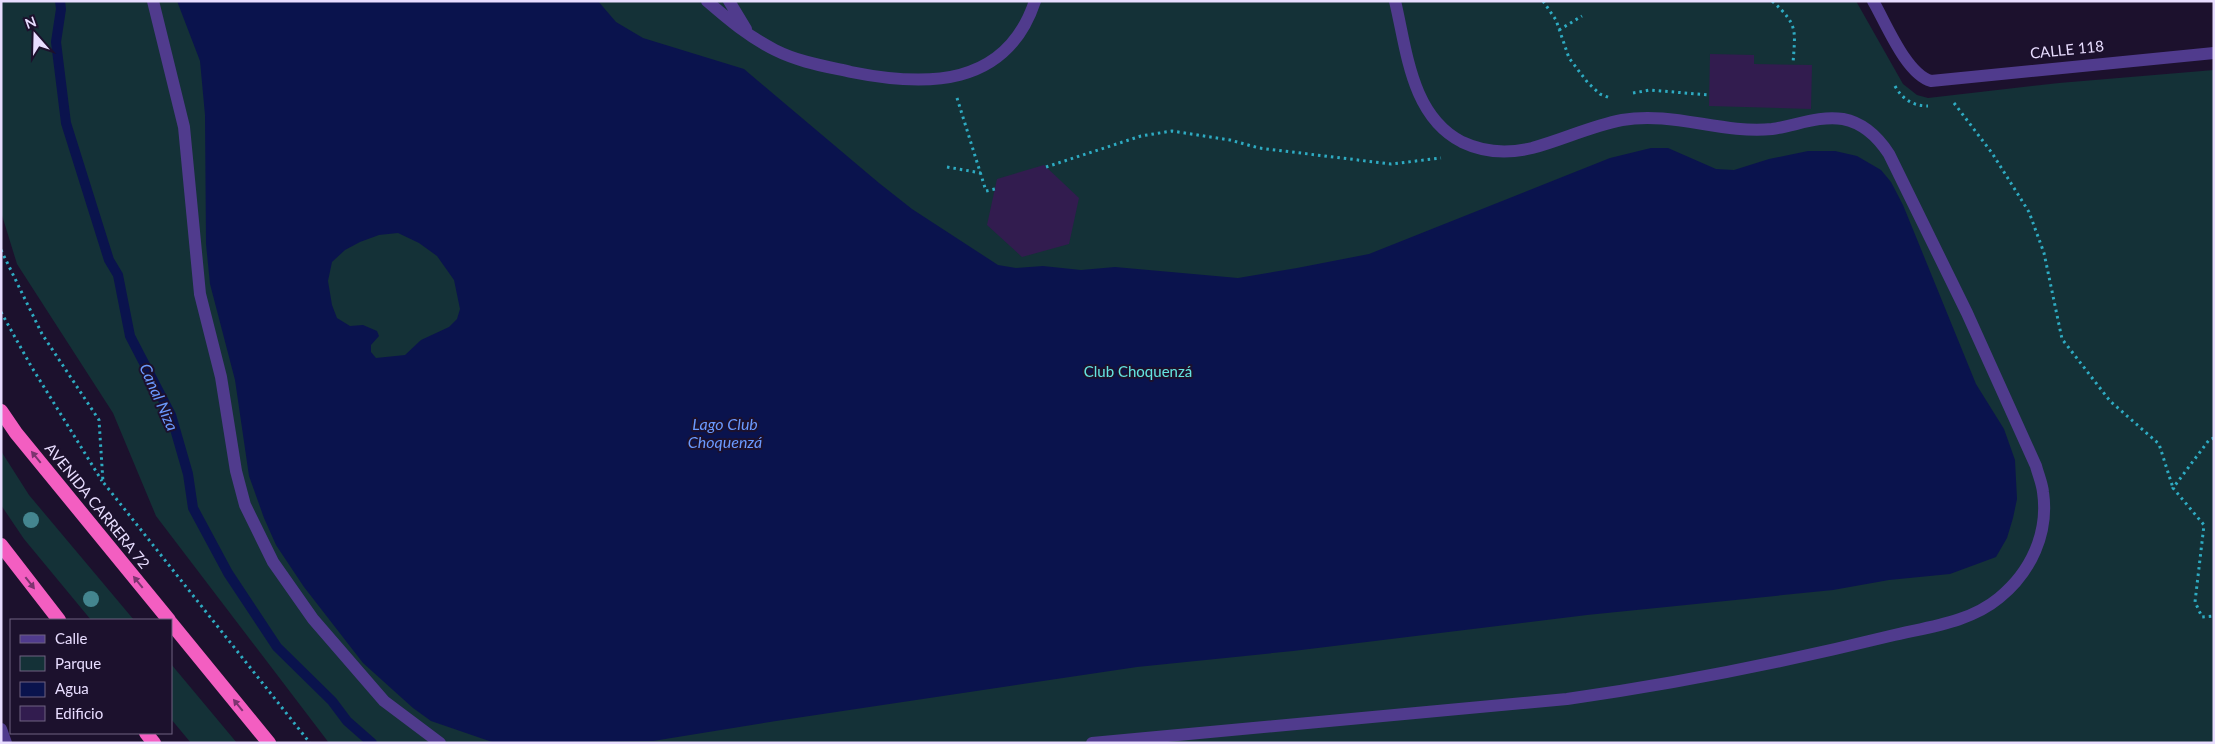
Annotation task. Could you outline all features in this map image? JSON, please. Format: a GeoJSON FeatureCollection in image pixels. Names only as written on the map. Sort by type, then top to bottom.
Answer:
{"type":"FeatureCollection","features":[{"type":"Feature","properties":{"kind":"highway","name":"AVENIDA CARRERA 72"},"geometry":{"type":"LineString","coordinates":[[1,411],[16,433],[168,619]]}},
{"type":"Feature","properties":{"kind":"highway"},"geometry":{"type":"LineString","coordinates":[[1,545],[58,619]]}},
{"type":"Feature","properties":{"kind":"highway","name":"AVENIDA CARRERA 72"},"geometry":{"type":"LineString","coordinates":[[172,624],[269,743]]}},
{"type":"Feature","properties":{"kind":"street"},"geometry":{"type":"LineString","coordinates":[[153,1],[184,127],[200,294],[221,377],[236,471],[245,505],[273,562],[292,591],[330,640],[384,701],[440,743]]}},
{"type":"Feature","properties":{"kind":"street"},"geometry":{"type":"LineString","coordinates":[[707,1],[751,38],[802,62],[866,75],[924,81],[969,73],[987,64],[1018,36],[1029,18],[1035,1]]}},
{"type":"Feature","properties":{"kind":"street"},"geometry":{"type":"LineString","coordinates":[[730,1],[751,38]]}},
{"type":"Feature","properties":{"kind":"street"},"geometry":{"type":"LineString","coordinates":[[1092,743],[1567,699],[1630,690],[1859,644],[1970,617],[1999,599],[2023,576],[2041,538],[2043,492],[2036,466],[1967,313],[1889,154],[1880,140],[1868,129],[1842,119],[1826,118],[1771,129],[1735,130],[1679,119],[1649,117],[1621,120],[1517,150],[1493,152],[1476,149],[1452,137],[1436,123],[1425,108],[1414,82],[1395,1]]}},
{"type":"Feature","properties":{"kind":"street","name":"CALLE 118"},"geometry":{"type":"LineString","coordinates":[[1873,1],[1909,64],[1918,76],[1925,80],[1937,82],[2058,67],[2214,54]]}},
{"type":"Feature","properties":{"kind":"street"},"geometry":{"type":"LineString","coordinates":[[1,730],[6,743]]}},
{"type":"Feature","properties":{"kind":"path"},"geometry":{"type":"LineString","coordinates":[[1543,1],[1556,20],[1569,58],[1588,83],[1600,94],[1616,98]]}},
{"type":"Feature","properties":{"kind":"path"},"geometry":{"type":"LineString","coordinates":[[1772,1],[1788,15],[1794,29],[1793,64]]}},
{"type":"Feature","properties":{"kind":"path"},"geometry":{"type":"LineString","coordinates":[[1559,30],[1582,16]]}},
{"type":"Feature","properties":{"kind":"path"},"geometry":{"type":"LineString","coordinates":[[951,77],[986,192],[995,189]]}},
{"type":"Feature","properties":{"kind":"path"},"geometry":{"type":"LineString","coordinates":[[1628,95],[1650,90],[1709,95]]}},
{"type":"Feature","properties":{"kind":"path"},"geometry":{"type":"LineString","coordinates":[[1954,103],[1992,153],[2029,212],[2044,253],[2062,339],[2110,401],[2159,444],[2173,488],[2204,525],[2195,602],[2202,617],[2214,616]]}},
{"type":"Feature","properties":{"kind":"path"},"geometry":{"type":"LineString","coordinates":[[1046,167],[1141,136],[1172,131],[1213,137],[1259,148],[1391,164],[1455,156],[1476,149]]}},
{"type":"Feature","properties":{"kind":"path"},"geometry":{"type":"LineString","coordinates":[[946,168],[980,173]]}},
{"type":"Feature","properties":{"kind":"path"},"geometry":{"type":"LineString","coordinates":[[1,250],[42,334],[98,420],[103,482]]}},
{"type":"Feature","properties":{"kind":"path"},"geometry":{"type":"LineString","coordinates":[[1,312],[31,366],[103,482],[310,743]]}},
{"type":"Feature","properties":{"kind":"path"},"geometry":{"type":"LineString","coordinates":[[2173,488],[2210,440],[2214,438]]}},
{"type":"Feature","properties":{"kind":"green space","name":"Club Choquenzá"},"geometry":{"type":"Polygon","coordinates":[[[1,1],[1856,1],[1903,84],[1917,95],[1928,98],[2059,83],[2214,70],[2214,743],[329,743],[156,516],[113,413],[17,264],[1,212],[1,1]]]}},
{"type":"Feature","properties":{"kind":"green space"},"geometry":{"type":"Polygon","coordinates":[[[1,451],[29,495],[133,619],[90,619],[24,539],[1,505],[1,451]]]}},
{"type":"Feature","properties":{"kind":"green space"},"geometry":{"type":"Polygon","coordinates":[[[172,665],[237,743],[191,743],[172,720],[172,665]]]}},
{"type":"Feature","properties":{"kind":"water","name":"Lago Club Choquenzá"},"geometry":{"type":"Polygon","coordinates":[[[177,1],[598,1],[616,22],[643,38],[744,69],[912,209],[998,265],[1016,268],[1043,266],[1081,270],[1115,267],[1238,278],[1369,254],[1610,158],[1651,148],[1668,148],[1716,169],[1734,170],[1769,159],[1808,151],[1835,151],[1857,156],[1881,170],[1891,182],[1903,205],[1976,384],[2004,429],[2015,460],[2017,499],[2013,518],[2007,538],[1996,557],[1950,574],[1889,580],[1833,590],[1587,615],[1293,651],[1137,667],[653,741],[495,743],[431,721],[413,708],[363,663],[304,587],[276,545],[264,518],[249,476],[235,380],[210,284],[206,244],[205,115],[200,61],[177,1]],[[398,233],[379,235],[345,250],[332,262],[328,281],[332,305],[337,318],[350,326],[363,325],[377,331],[379,336],[371,345],[371,352],[376,358],[405,355],[421,340],[449,327],[457,319],[460,309],[454,280],[437,256],[419,243],[398,233]]]}},
{"type":"Feature","properties":{"kind":"building"},"geometry":{"type":"Polygon","coordinates":[[[1710,54],[1754,55],[1754,64],[1812,65],[1811,109],[1709,106],[1710,54]]]}},
{"type":"Feature","properties":{"kind":"building"},"geometry":{"type":"Polygon","coordinates":[[[1044,165],[1079,198],[1069,244],[1022,257],[987,225],[997,179],[1044,165]]]}},
{"type":"Feature","properties":{"kind":"waterway","name":"Canal Niza"},"geometry":{"type":"LineString","coordinates":[[60,1],[61,9],[56,42],[66,123],[109,260],[118,275],[130,336],[171,415],[188,474],[193,508],[228,573],[277,647],[332,701],[347,721],[372,743]]}}]}
